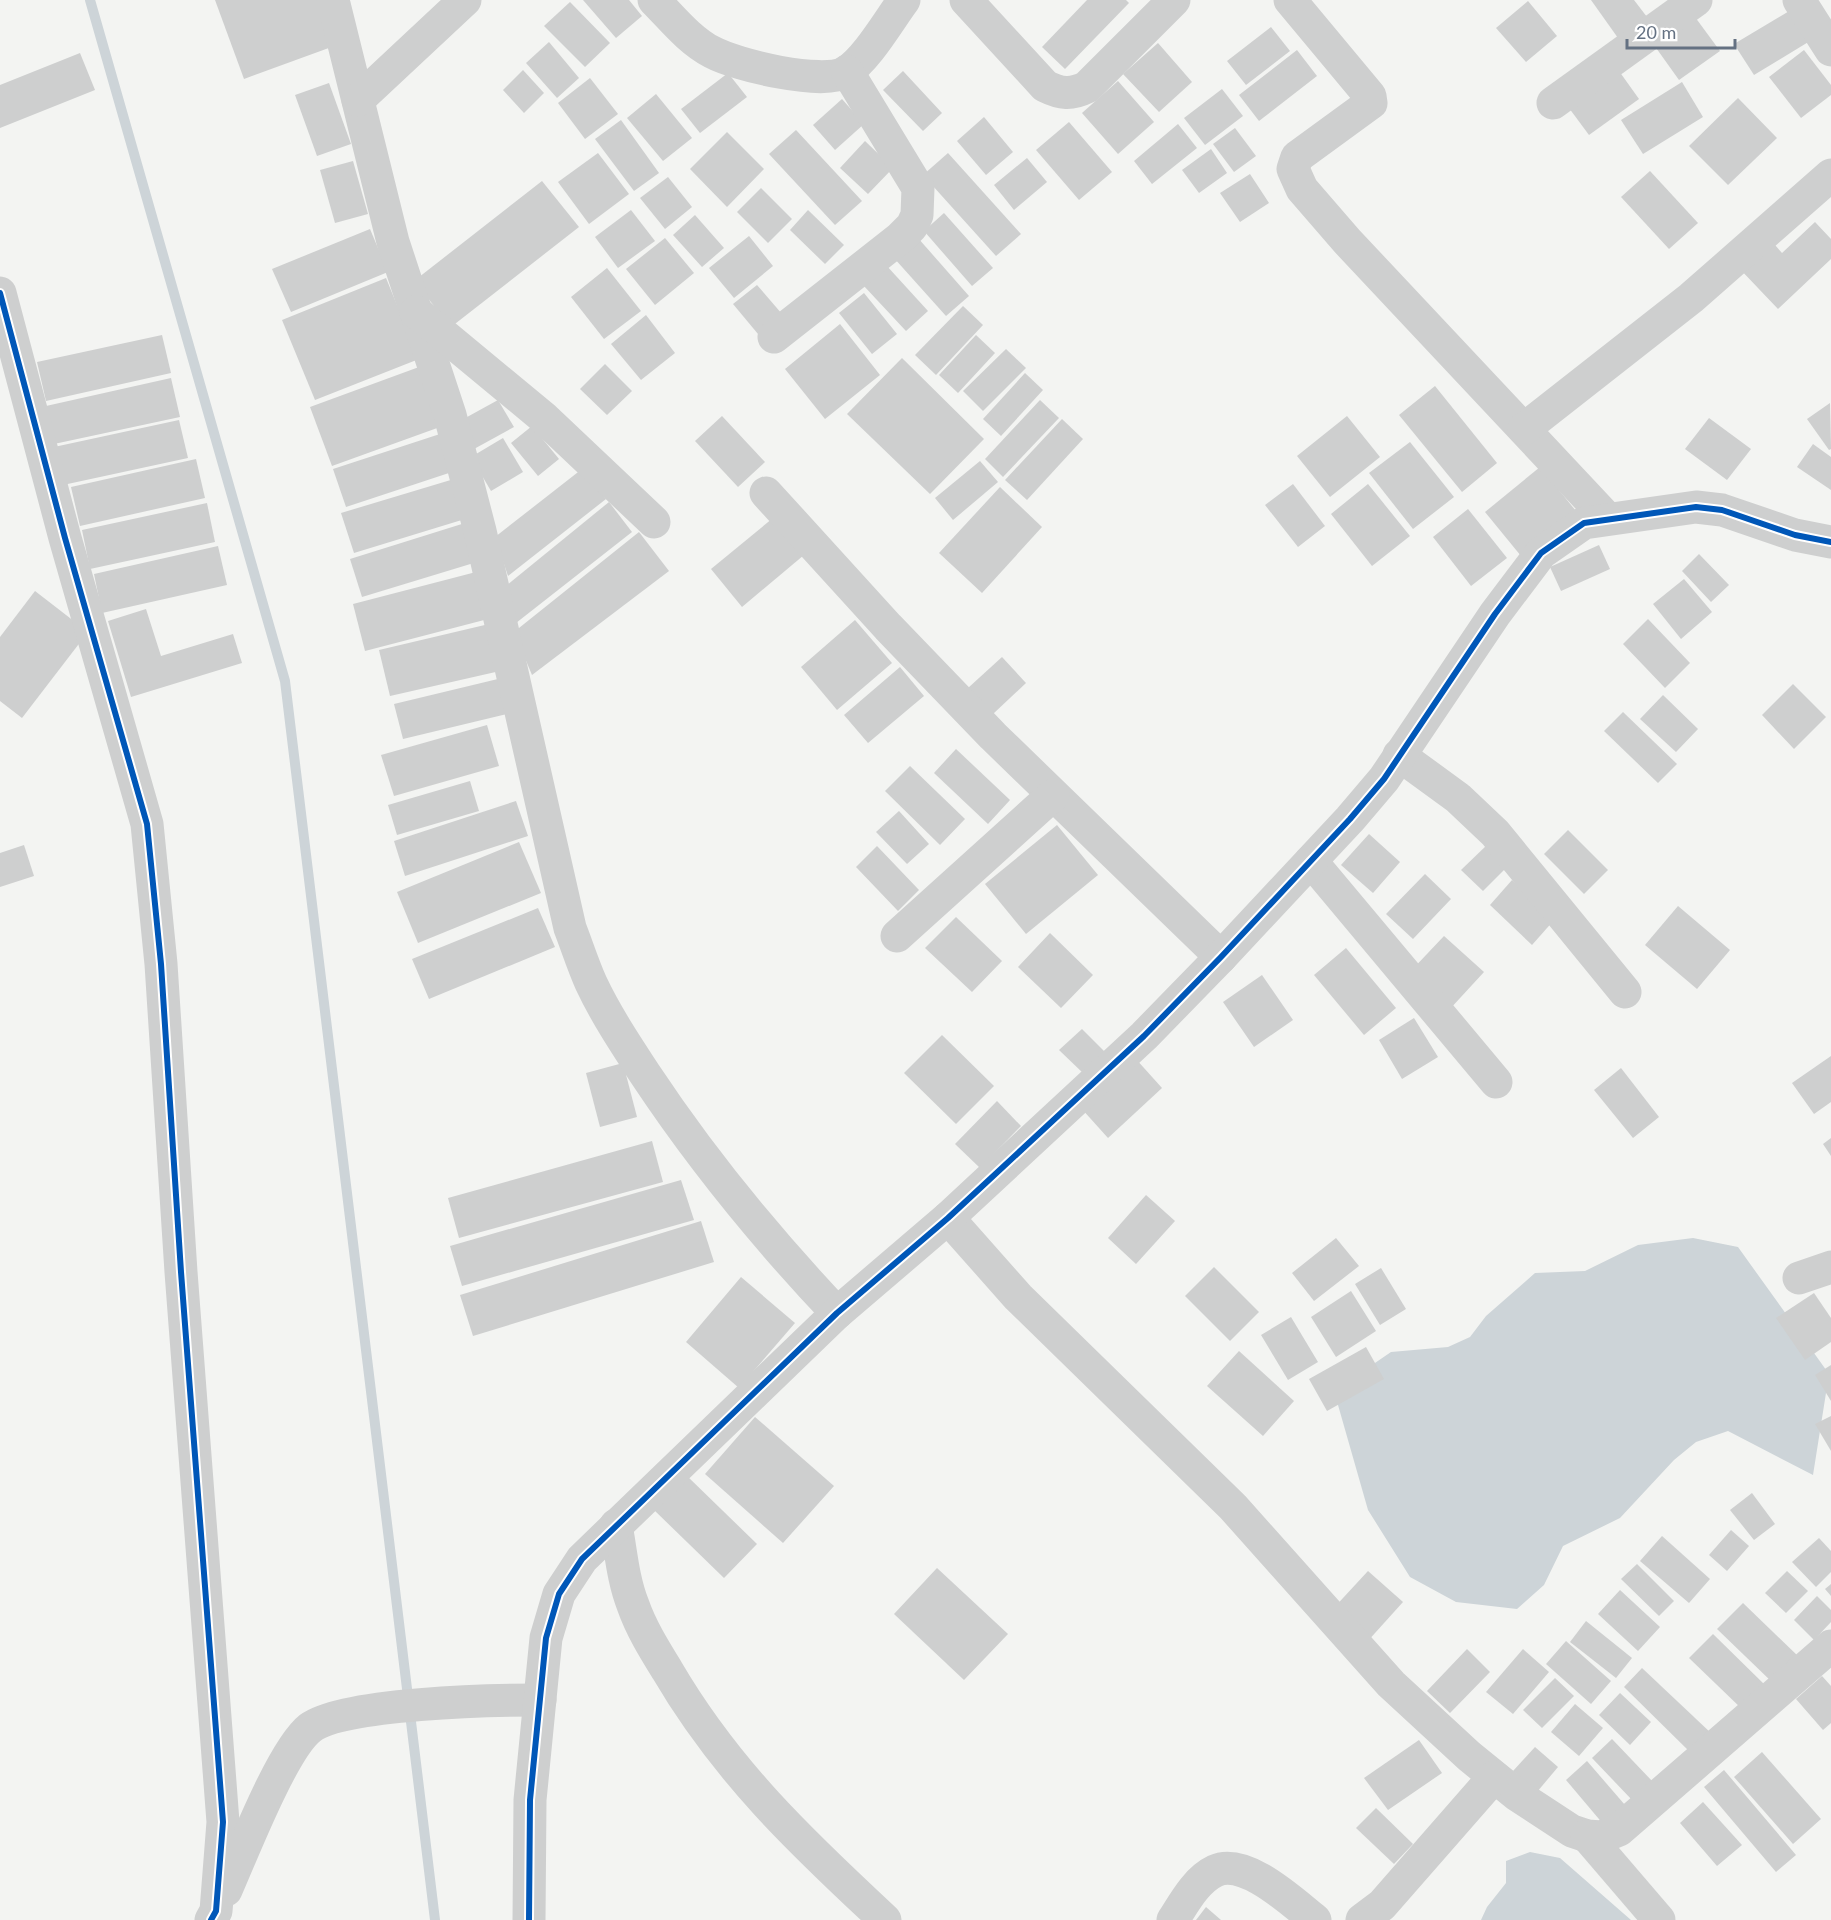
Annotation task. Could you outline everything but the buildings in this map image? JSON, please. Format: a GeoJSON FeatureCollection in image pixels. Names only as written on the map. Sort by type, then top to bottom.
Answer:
{"type":"FeatureCollection","features":[{"type":"Feature","properties":{"kind":"street"},"geometry":{"type":"LineString","coordinates":[[333,0],[393,242],[450,415],[480,531],[570,928],[592,984],[616,1028],[679,1126],[743,1210],[837,1314]]}},
{"type":"Feature","properties":{"kind":"street"},"geometry":{"type":"LineString","coordinates":[[358,100],[465,0]]}},
{"type":"Feature","properties":{"kind":"street"},"geometry":{"type":"LineString","coordinates":[[654,0],[701,45],[734,62],[831,77],[847,71],[864,54],[904,0]]}},
{"type":"Feature","properties":{"kind":"street"},"geometry":{"type":"LineString","coordinates":[[966,0],[1045,86],[1056,92],[1073,94],[1087,87],[1174,0]]}},
{"type":"Feature","properties":{"kind":"street"},"geometry":{"type":"LineString","coordinates":[[1290,0],[1370,96],[1371,103],[1297,157],[1293,169],[1302,189],[1347,241],[1607,518]]}},
{"type":"Feature","properties":{"kind":"street"},"geometry":{"type":"LineString","coordinates":[[1553,103],[1696,0]]}},
{"type":"Feature","properties":{"kind":"street"},"geometry":{"type":"LineString","coordinates":[[1799,0],[1831,50]]}},
{"type":"Feature","properties":{"kind":"street"},"geometry":{"type":"LineString","coordinates":[[774,337],[900,238],[912,226],[917,215],[918,188],[847,71]]}},
{"type":"Feature","properties":{"kind":"street"},"geometry":{"type":"LineString","coordinates":[[1524,429],[1691,298],[1831,176]]}},
{"type":"Feature","properties":{"kind":"street"},"geometry":{"type":"LineString","coordinates":[[0,293],[65,538],[147,824],[161,964],[181,1272],[223,1822],[214,1915]]}},
{"type":"Feature","properties":{"kind":"street"},"geometry":{"type":"LineString","coordinates":[[416,312],[544,418],[654,522]]}},
{"type":"Feature","properties":{"kind":"street"},"geometry":{"type":"LineString","coordinates":[[766,493],[888,627],[1053,795],[1221,957]]}},
{"type":"Feature","properties":{"kind":"street"},"geometry":{"type":"LineString","coordinates":[[530,1920],[530,1800],[546,1638],[559,1594],[582,1559],[837,1314],[948,1218],[1144,1036],[1221,957],[1357,811],[1400,755],[1495,614],[1541,553],[1584,523],[1696,507],[1722,510],[1795,535],[1831,542]]}},
{"type":"Feature","properties":{"kind":"street"},"geometry":{"type":"LineString","coordinates":[[1400,755],[1458,798],[1495,833],[1625,992]]}},
{"type":"Feature","properties":{"kind":"street"},"geometry":{"type":"LineString","coordinates":[[897,936],[1053,795]]}},
{"type":"Feature","properties":{"kind":"street"},"geometry":{"type":"LineString","coordinates":[[1311,861],[1496,1082]]}},
{"type":"Feature","properties":{"kind":"street"},"geometry":{"type":"LineString","coordinates":[[948,1218],[1018,1297],[1233,1507],[1391,1684],[1494,1777],[1572,1831],[1587,1836],[1602,1837],[1618,1830],[1831,1646]]}},
{"type":"Feature","properties":{"kind":"street"},"geometry":{"type":"LineString","coordinates":[[1799,1278],[1831,1266]]}},
{"type":"Feature","properties":{"kind":"street"},"geometry":{"type":"LineString","coordinates":[[616,1525],[632,1603],[642,1628],[684,1700],[735,1769],[795,1836],[885,1920]]}},
{"type":"Feature","properties":{"kind":"street"},"geometry":{"type":"LineString","coordinates":[[214,1915],[270,1793],[296,1743],[311,1727],[345,1713],[488,1700],[540,1700]]}},
{"type":"Feature","properties":{"kind":"street"},"geometry":{"type":"LineString","coordinates":[[1362,1920],[1382,1905],[1494,1777]]}},
{"type":"Feature","properties":{"kind":"street"},"geometry":{"type":"LineString","coordinates":[[1587,1836],[1659,1920]]}},
{"type":"Feature","properties":{"kind":"street"},"geometry":{"type":"LineString","coordinates":[[1173,1920],[1201,1881],[1216,1870],[1232,1867],[1270,1885],[1315,1920]]}},
{"type":"Feature","properties":{"kind":"shaded area"},"geometry":{"type":"Polygon","coordinates":[[[1693,1238],[1738,1247],[1829,1374],[1813,1475],[1728,1431],[1696,1442],[1674,1460],[1620,1518],[1563,1546],[1544,1585],[1517,1609],[1456,1602],[1410,1577],[1368,1510],[1334,1391],[1391,1352],[1448,1347],[1470,1337],[1486,1316],[1535,1273],[1585,1271],[1638,1245],[1693,1238]]]}},
{"type":"Feature","properties":{"kind":"shaded area"},"geometry":{"type":"Polygon","coordinates":[[[1530,1852],[1560,1858],[1631,1920],[1481,1920],[1487,1907],[1506,1883],[1506,1861],[1530,1852]]]}},
{"type":"Feature","properties":{"kind":"waterway"},"geometry":{"type":"LineString","coordinates":[[90,0],[285,681],[435,1920]]}},
{"type":"Feature","properties":{"kind":"cycle path"},"geometry":{"type":"LineString","coordinates":[[0,293],[65,538],[147,824],[161,964],[181,1272],[223,1822],[216,1911],[211,1920]]}},
{"type":"Feature","properties":{"kind":"cycle path"},"geometry":{"type":"LineString","coordinates":[[529,1920],[530,1800],[546,1638],[559,1594],[582,1559],[837,1313],[948,1218],[1144,1036],[1221,957],[1350,819],[1384,779],[1495,614],[1541,553],[1584,523],[1696,507],[1722,510],[1795,535],[1831,542]]}}]}
